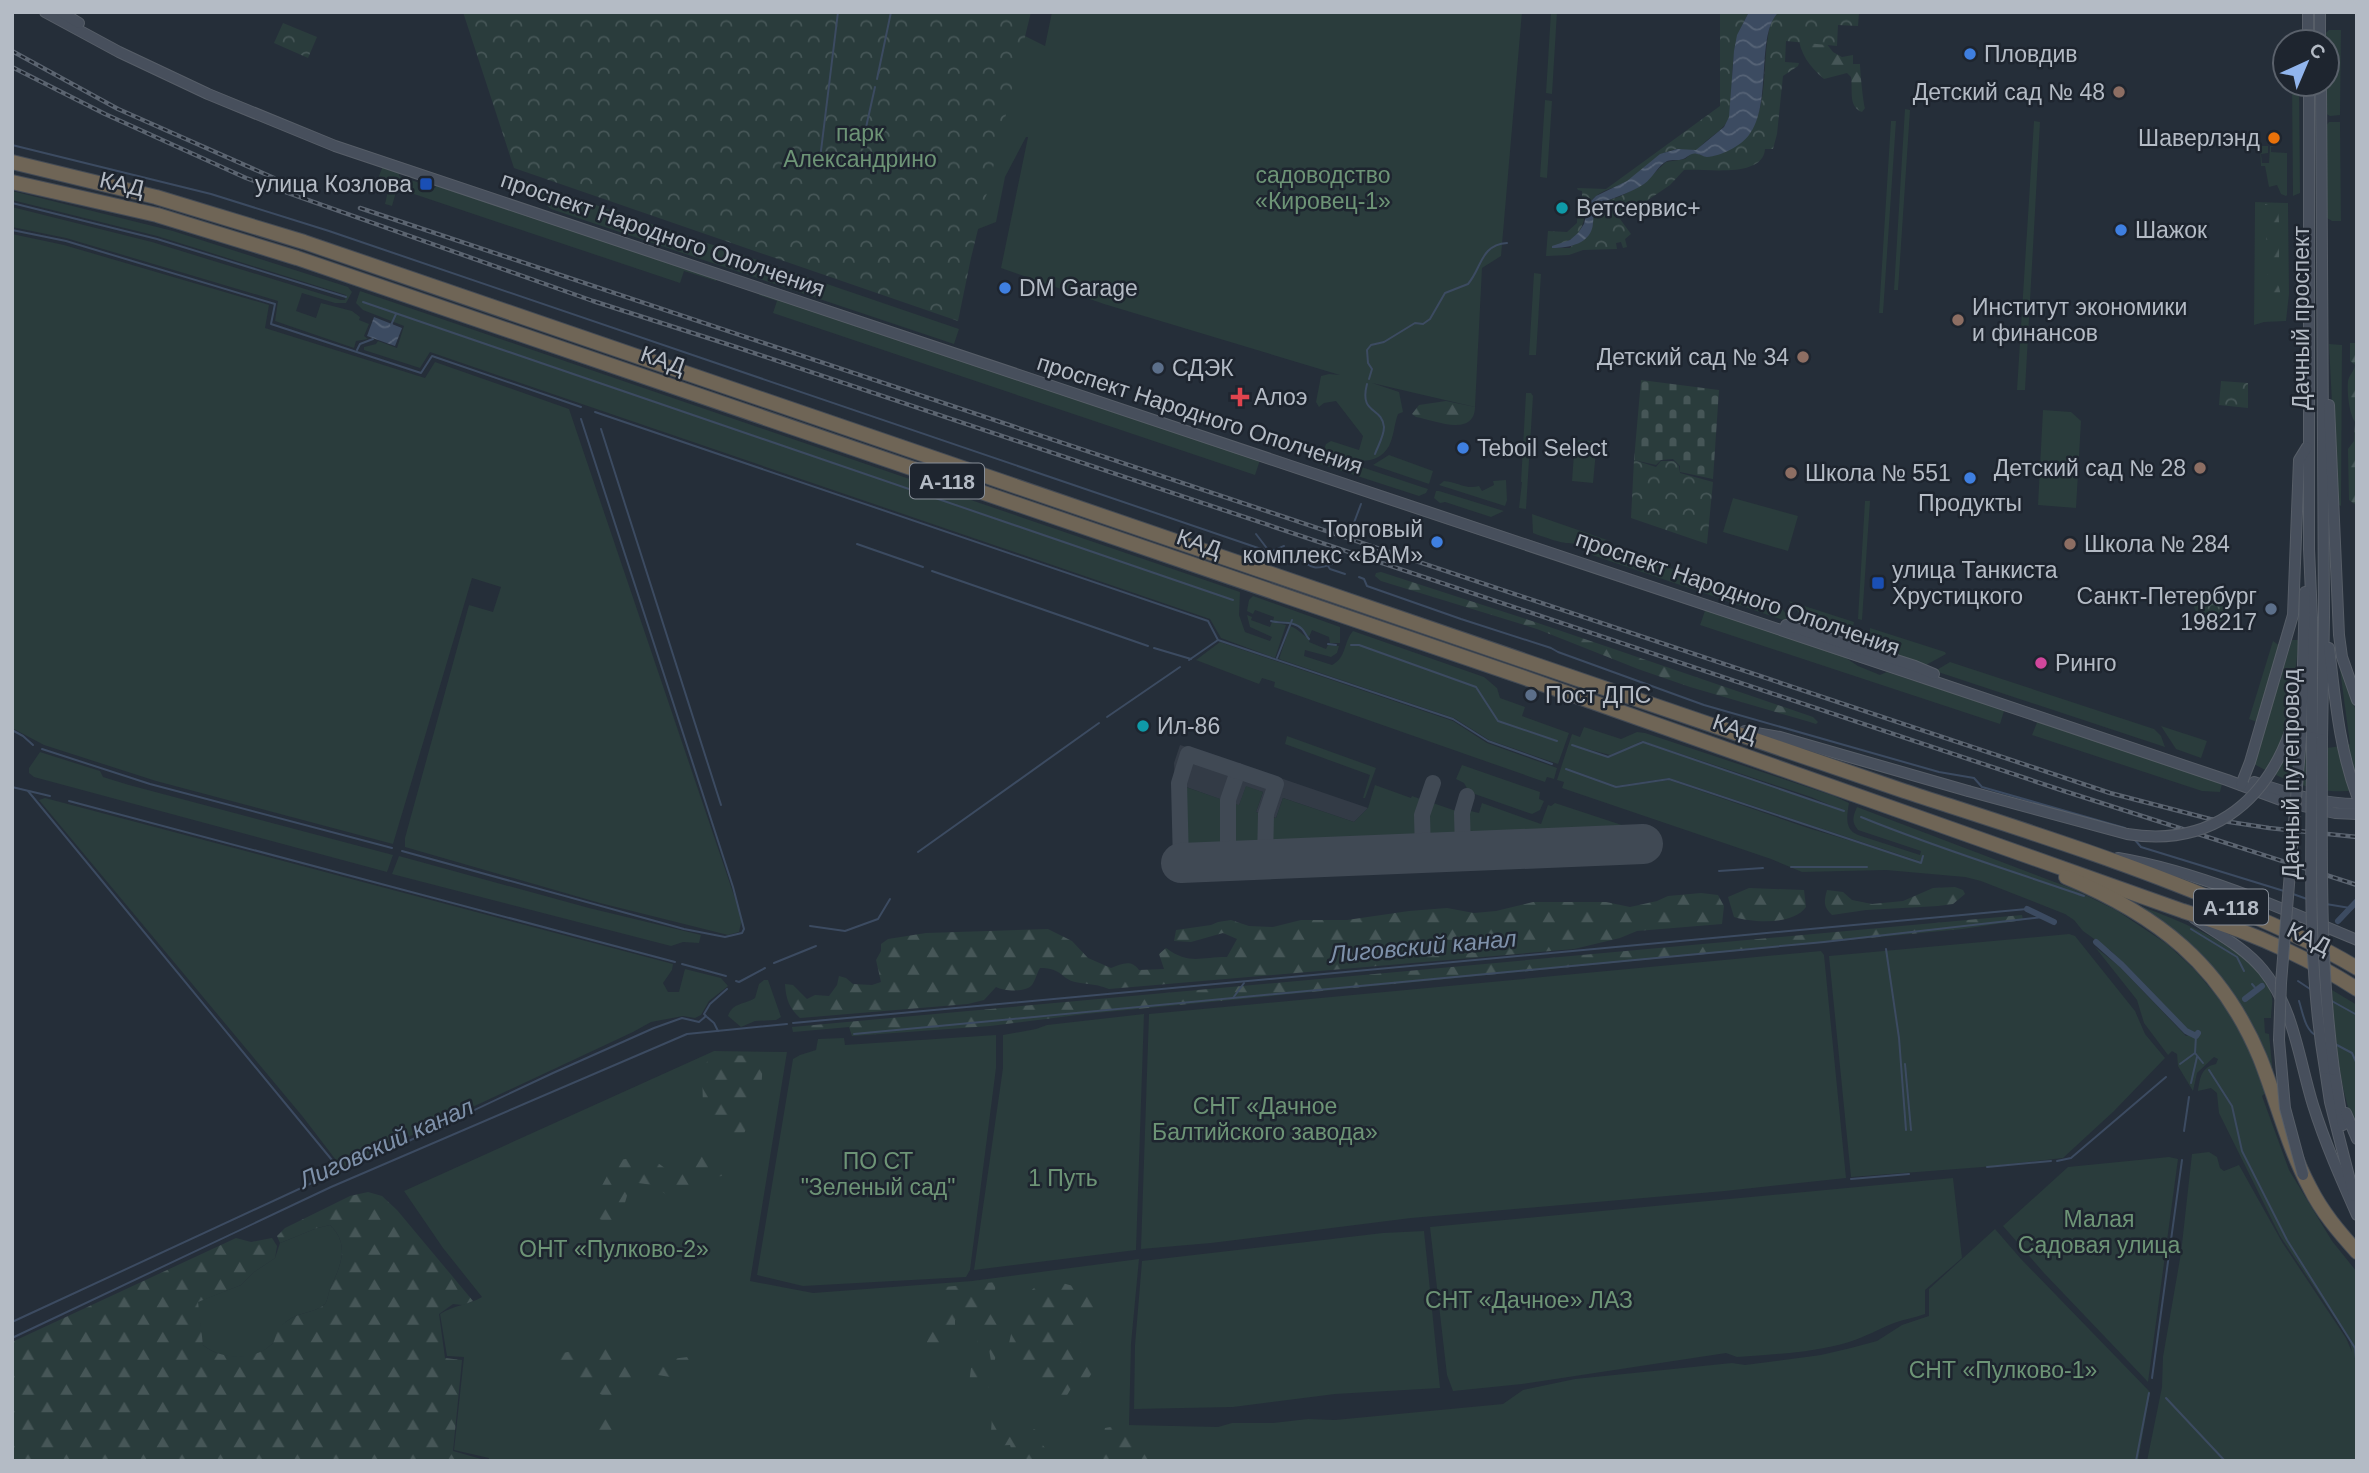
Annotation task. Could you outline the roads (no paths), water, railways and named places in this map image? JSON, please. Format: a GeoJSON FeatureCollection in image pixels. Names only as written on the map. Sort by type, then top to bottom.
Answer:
{"type":"FeatureCollection","features":[{"type":"Feature","properties":{"kind":"highway","name":"КАД"},"geometry":{"type":"LineString","coordinates":[[12,162],[156,198],[304,242],[1904,791],[2101,855],[2172,881],[2276,926],[2357,968]]}},
{"type":"Feature","properties":{"kind":"highway","name":"КАД"},"geometry":{"type":"LineString","coordinates":[[12,182],[157,215],[297,258],[1512,674],[2183,911],[2231,925],[2342,979],[2357,991]]}},
{"type":"Feature","properties":{"kind":"highway"},"geometry":{"type":"LineString","coordinates":[[1986,840],[2029,862],[2118,900],[2140,913],[2190,952],[2223,992],[2239,1017],[2257,1051],[2303,1175],[2335,1228],[2357,1252]]}},
{"type":"Feature","properties":{"kind":"main road","name":"проспект Народного Ополчения"},"geometry":{"type":"LineString","coordinates":[[46,12],[119,52],[208,94],[335,146],[2242,782],[2307,799],[2357,804]]}},
{"type":"Feature","properties":{"kind":"main road","name":"проспект Народного Ополчения"},"geometry":{"type":"LineString","coordinates":[[61,12],[122,46],[210,89],[338,140],[1915,666],[2242,782],[2302,807],[2335,814],[2357,814]]}},
{"type":"Feature","properties":{"kind":"main road","name":"Дачный проспект"},"geometry":{"type":"LineString","coordinates":[[2309,98],[2309,549]]}},
{"type":"Feature","properties":{"kind":"main road","name":"Дачный проспект"},"geometry":{"type":"LineString","coordinates":[[2320,98],[2323,551]]}},
{"type":"Feature","properties":{"kind":"main road"},"geometry":{"type":"LineString","coordinates":[[2322,372],[2328,382],[2329,393],[2339,635],[2342,657],[2357,700]]}},
{"type":"Feature","properties":{"kind":"main road"},"geometry":{"type":"LineString","coordinates":[[2242,782],[2293,615],[2299,460],[2309,444]]}},
{"type":"Feature","properties":{"kind":"main road","name":"Дачный путепровод"},"geometry":{"type":"LineString","coordinates":[[2309,549],[2313,677],[2311,903],[2316,998],[2340,1142],[2357,1205]]}},
{"type":"Feature","properties":{"kind":"main road","name":"Дачный путепровод"},"geometry":{"type":"LineString","coordinates":[[2323,551],[2323,946],[2329,1069],[2336,1085],[2341,1118],[2357,1179]]}},
{"type":"Feature","properties":{"kind":"main road"},"geometry":{"type":"LineString","coordinates":[[2303,1175],[2286,1108],[2279,1040],[2281,982],[2298,784],[2304,670],[2304,593],[2311,573]]}},
{"type":"Feature","properties":{"kind":"main road"},"geometry":{"type":"LineString","coordinates":[[2324,617],[2341,738],[2357,796]]}},
{"type":"Feature","properties":{"kind":"main road"},"geometry":{"type":"LineString","coordinates":[[1717,727],[1780,737],[2127,834],[2160,837],[2182,835],[2232,814],[2258,791],[2268,778],[2290,732],[2304,670]]}},
{"type":"Feature","properties":{"kind":"main road"},"geometry":{"type":"LineString","coordinates":[[2101,855],[2142,862],[2208,882],[2296,914],[2357,940]]}},
{"type":"Feature","properties":{"kind":"main road"},"geometry":{"type":"LineString","coordinates":[[2183,911],[2250,956],[2273,984],[2292,1028],[2330,1154],[2357,1215]]}},
{"type":"Feature","properties":{"kind":"main road"},"geometry":{"type":"LineString","coordinates":[[2336,1085],[2357,1139]]}},
{"type":"Feature","properties":{"kind":"water"},"geometry":{"type":"Polygon","coordinates":[[[1749,12],[1779,12],[1772,22],[1768,36],[1760,106],[1749,135],[1736,147],[1718,155],[1707,157],[1693,154],[1681,160],[1667,161],[1644,184],[1595,206],[1592,230],[1584,240],[1572,246],[1552,248],[1578,233],[1584,224],[1589,203],[1596,196],[1627,181],[1660,154],[1677,149],[1696,150],[1724,127],[1729,117],[1737,35],[1749,12]]]}},
{"type":"Feature","properties":{"kind":"water"},"geometry":{"type":"Polygon","coordinates":[[[374,317],[402,328],[395,346],[367,336],[374,317]]]}},
{"type":"Feature","properties":{"kind":"waterway"},"geometry":{"type":"LineString","coordinates":[[819,167],[838,12]]}},
{"type":"Feature","properties":{"kind":"waterway"},"geometry":{"type":"LineString","coordinates":[[877,79],[891,12]]}},
{"type":"Feature","properties":{"kind":"waterway"},"geometry":{"type":"LineString","coordinates":[[865,132],[875,87]]}},
{"type":"Feature","properties":{"kind":"waterway"},"geometry":{"type":"LineString","coordinates":[[12,145],[211,194],[329,231],[1270,552],[1284,546]]}},
{"type":"Feature","properties":{"kind":"waterway"},"geometry":{"type":"LineString","coordinates":[[12,203],[157,239],[346,297]]}},
{"type":"Feature","properties":{"kind":"waterway"},"geometry":{"type":"LineString","coordinates":[[12,230],[66,241],[275,304],[271,324],[421,373],[432,356],[581,407]]}},
{"type":"Feature","properties":{"kind":"waterway"},"geometry":{"type":"LineString","coordinates":[[1369,379],[1372,369],[1368,363],[1367,350],[1371,345],[1384,342],[1415,323],[1423,324],[1430,319],[1445,293],[1468,284],[1486,253],[1491,248],[1507,243]]}},
{"type":"Feature","properties":{"kind":"waterway"},"geometry":{"type":"LineString","coordinates":[[363,302],[1233,600]]}},
{"type":"Feature","properties":{"kind":"waterway"},"geometry":{"type":"LineString","coordinates":[[391,325],[396,314]]}},
{"type":"Feature","properties":{"kind":"waterway"},"geometry":{"type":"LineString","coordinates":[[357,350],[360,344],[373,339]]}},
{"type":"Feature","properties":{"kind":"waterway"},"geometry":{"type":"LineString","coordinates":[[1367,384],[1366,401],[1382,420],[1384,427],[1375,454]]}},
{"type":"Feature","properties":{"kind":"waterway"},"geometry":{"type":"LineString","coordinates":[[595,412],[1208,621],[1218,640],[1453,719],[1488,741],[1552,764]]}},
{"type":"Feature","properties":{"kind":"waterway"},"geometry":{"type":"LineString","coordinates":[[402,851],[684,929],[725,937],[742,933],[744,929],[733,887],[581,419]]}},
{"type":"Feature","properties":{"kind":"waterway"},"geometry":{"type":"LineString","coordinates":[[601,429],[721,805]]}},
{"type":"Feature","properties":{"kind":"waterway"},"geometry":{"type":"LineString","coordinates":[[1349,536],[1361,504]]}},
{"type":"Feature","properties":{"kind":"waterway"},"geometry":{"type":"LineString","coordinates":[[1256,534],[1269,551]]}},
{"type":"Feature","properties":{"kind":"waterway"},"geometry":{"type":"LineString","coordinates":[[857,544],[923,567]]}},
{"type":"Feature","properties":{"kind":"waterway"},"geometry":{"type":"LineString","coordinates":[[1298,556],[1316,568],[1338,562],[1343,553]]}},
{"type":"Feature","properties":{"kind":"waterway"},"geometry":{"type":"LineString","coordinates":[[1328,566],[1345,574]]}},
{"type":"Feature","properties":{"kind":"waterway"},"geometry":{"type":"LineString","coordinates":[[932,571],[1148,646]]}},
{"type":"Feature","properties":{"kind":"waterway"},"geometry":{"type":"LineString","coordinates":[[1359,577],[1364,579],[1367,586],[1551,648],[1704,705],[1939,772],[1974,778],[1982,787],[2125,828]]}},
{"type":"Feature","properties":{"kind":"waterway"},"geometry":{"type":"LineString","coordinates":[[1277,658],[1292,620]]}},
{"type":"Feature","properties":{"kind":"waterway"},"geometry":{"type":"LineString","coordinates":[[1271,621],[1295,624],[1309,639]]}},
{"type":"Feature","properties":{"kind":"waterway"},"geometry":{"type":"LineString","coordinates":[[1189,660],[1218,640]]}},
{"type":"Feature","properties":{"kind":"waterway"},"geometry":{"type":"LineString","coordinates":[[1328,644],[1336,645]]}},
{"type":"Feature","properties":{"kind":"waterway"},"geometry":{"type":"LineString","coordinates":[[1351,645],[1359,645],[1476,687],[1498,721],[1557,741]]}},
{"type":"Feature","properties":{"kind":"waterway"},"geometry":{"type":"LineString","coordinates":[[1154,648],[1191,659]]}},
{"type":"Feature","properties":{"kind":"waterway"},"geometry":{"type":"LineString","coordinates":[[1107,717],[1180,667]]}},
{"type":"Feature","properties":{"kind":"waterway"},"geometry":{"type":"LineString","coordinates":[[918,852],[1099,723]]}},
{"type":"Feature","properties":{"kind":"waterway"},"geometry":{"type":"LineString","coordinates":[[12,730],[33,745]]}},
{"type":"Feature","properties":{"kind":"waterway"},"geometry":{"type":"LineString","coordinates":[[1572,745],[1608,757],[1643,742],[1844,811]]}},
{"type":"Feature","properties":{"kind":"waterway"},"geometry":{"type":"LineString","coordinates":[[42,749],[150,784],[392,848]]}},
{"type":"Feature","properties":{"kind":"waterway"},"geometry":{"type":"LineString","coordinates":[[1566,769],[1616,787],[1669,779],[1921,863],[1923,856]]}},
{"type":"Feature","properties":{"kind":"waterway"},"geometry":{"type":"LineString","coordinates":[[12,787],[50,796]]}},
{"type":"Feature","properties":{"kind":"waterway"},"geometry":{"type":"LineString","coordinates":[[28,791],[341,1171]]}},
{"type":"Feature","properties":{"kind":"waterway"},"geometry":{"type":"LineString","coordinates":[[69,801],[675,962]]}},
{"type":"Feature","properties":{"kind":"waterway"},"geometry":{"type":"LineString","coordinates":[[1861,817],[2084,896]]}},
{"type":"Feature","properties":{"kind":"waterway"},"geometry":{"type":"LineString","coordinates":[[2135,840],[2141,847],[2284,891]]}},
{"type":"Feature","properties":{"kind":"waterway"},"geometry":{"type":"LineString","coordinates":[[1791,867],[1867,867]]}},
{"type":"Feature","properties":{"kind":"waterway"},"geometry":{"type":"LineString","coordinates":[[1719,871],[1763,868]]}},
{"type":"Feature","properties":{"kind":"waterway"},"geometry":{"type":"LineString","coordinates":[[2293,894],[2307,899]]}},
{"type":"Feature","properties":{"kind":"waterway"},"geometry":{"type":"LineString","coordinates":[[810,926],[845,931],[878,919],[890,899]]}},
{"type":"Feature","properties":{"kind":"waterway","name":"Лиговский канал"},"geometry":{"type":"LineString","coordinates":[[2338,921],[2357,901]]}},
{"type":"Feature","properties":{"kind":"waterway"},"geometry":{"type":"LineString","coordinates":[[2326,904],[2350,908]]}},
{"type":"Feature","properties":{"kind":"waterway","name":"Лиговский канал"},"geometry":{"type":"LineString","coordinates":[[793,1023],[2027,909]]}},
{"type":"Feature","properties":{"kind":"waterway","name":"Лиговский канал"},"geometry":{"type":"LineString","coordinates":[[2027,909],[2054,922]]}},
{"type":"Feature","properties":{"kind":"waterway"},"geometry":{"type":"LineString","coordinates":[[854,1034],[1824,942],[2043,917]]}},
{"type":"Feature","properties":{"kind":"waterway"},"geometry":{"type":"LineString","coordinates":[[2191,929],[2237,957],[2244,971]]}},
{"type":"Feature","properties":{"kind":"waterway","name":"Лиговский канал"},"geometry":{"type":"LineString","coordinates":[[2096,942],[2186,1031],[2196,1036],[2198,1033]]}},
{"type":"Feature","properties":{"kind":"waterway"},"geometry":{"type":"LineString","coordinates":[[774,963],[816,946]]}},
{"type":"Feature","properties":{"kind":"waterway"},"geometry":{"type":"LineString","coordinates":[[1886,949],[1899,1038],[1906,1130]]}},
{"type":"Feature","properties":{"kind":"waterway"},"geometry":{"type":"LineString","coordinates":[[682,964],[726,976]]}},
{"type":"Feature","properties":{"kind":"waterway"},"geometry":{"type":"LineString","coordinates":[[736,981],[739,982],[765,968]]}},
{"type":"Feature","properties":{"kind":"waterway"},"geometry":{"type":"LineString","coordinates":[[2298,981],[2310,989]]}},
{"type":"Feature","properties":{"kind":"waterway"},"geometry":{"type":"LineString","coordinates":[[1233,998],[1244,983]]}},
{"type":"Feature","properties":{"kind":"waterway","name":"Лиговский канал"},"geometry":{"type":"LineString","coordinates":[[2252,984],[2257,990]]}},
{"type":"Feature","properties":{"kind":"waterway","name":"Лиговский канал"},"geometry":{"type":"LineString","coordinates":[[2245,999],[2262,986]]}},
{"type":"Feature","properties":{"kind":"waterway"},"geometry":{"type":"LineString","coordinates":[[360,1160],[379,1155],[654,1028],[682,1018],[699,1022],[706,1016],[704,1014],[710,1004],[727,989]]}},
{"type":"Feature","properties":{"kind":"waterway"},"geometry":{"type":"LineString","coordinates":[[2330,1000],[2357,1015]]}},
{"type":"Feature","properties":{"kind":"waterway"},"geometry":{"type":"LineString","coordinates":[[2299,1001],[2307,1026],[2317,1036]]}},
{"type":"Feature","properties":{"kind":"waterway"},"geometry":{"type":"LineString","coordinates":[[707,1017],[718,1031]]}},
{"type":"Feature","properties":{"kind":"waterway","name":"Лиговский канал"},"geometry":{"type":"LineString","coordinates":[[12,1338],[331,1187],[687,1034],[787,1024]]}},
{"type":"Feature","properties":{"kind":"waterway"},"geometry":{"type":"LineString","coordinates":[[2196,1036],[2195,1053],[2203,1063]]}},
{"type":"Feature","properties":{"kind":"waterway"},"geometry":{"type":"LineString","coordinates":[[2335,1044],[2352,1053],[2357,1064]]}},
{"type":"Feature","properties":{"kind":"waterway"},"geometry":{"type":"LineString","coordinates":[[2180,1064],[2195,1053]]}},
{"type":"Feature","properties":{"kind":"waterway"},"geometry":{"type":"LineString","coordinates":[[2191,1083],[2197,1057]]}},
{"type":"Feature","properties":{"kind":"waterway"},"geometry":{"type":"LineString","coordinates":[[1905,1064],[1911,1130]]}},
{"type":"Feature","properties":{"kind":"waterway"},"geometry":{"type":"LineString","coordinates":[[2209,1070],[2232,1106],[2242,1151],[2287,1240],[2355,1348],[2357,1369]]}},
{"type":"Feature","properties":{"kind":"waterway"},"geometry":{"type":"LineString","coordinates":[[2057,1161],[2071,1158],[2166,1077]]}},
{"type":"Feature","properties":{"kind":"waterway"},"geometry":{"type":"LineString","coordinates":[[2184,1131],[2189,1097]]}},
{"type":"Feature","properties":{"kind":"waterway"},"geometry":{"type":"LineString","coordinates":[[2152,1378],[2182,1160]]}},
{"type":"Feature","properties":{"kind":"waterway"},"geometry":{"type":"LineString","coordinates":[[1987,1167],[2051,1161]]}},
{"type":"Feature","properties":{"kind":"waterway"},"geometry":{"type":"LineString","coordinates":[[12,1322],[353,1164]]}},
{"type":"Feature","properties":{"kind":"waterway"},"geometry":{"type":"LineString","coordinates":[[1851,1179],[1909,1174]]}},
{"type":"Feature","properties":{"kind":"waterway"},"geometry":{"type":"LineString","coordinates":[[2136,1461],[2149,1393]]}},
{"type":"Feature","properties":{"kind":"waterway"},"geometry":{"type":"LineString","coordinates":[[2166,1398],[2225,1461]]}},
{"type":"Feature","properties":{"kind":"railway"},"geometry":{"type":"LineString","coordinates":[[12,51],[118,109],[274,178]]}},
{"type":"Feature","properties":{"kind":"railway"},"geometry":{"type":"LineString","coordinates":[[12,67],[105,114],[246,178],[593,301],[2061,790],[2357,885]]}},
{"type":"Feature","properties":{"kind":"railway"},"geometry":{"type":"LineString","coordinates":[[360,208],[2110,793],[2210,819],[2357,837]]}},
{"type":"Feature","properties":{"kind":"place","name":"Пловдив"},"geometry":{"type":"Point","coordinates":[1970,54]}},
{"type":"Feature","properties":{"kind":"place","name":"Детский сад № 48"},"geometry":{"type":"Point","coordinates":[2119,92]}},
{"type":"Feature","properties":{"kind":"place","name":"Шаверлэнд"},"geometry":{"type":"Point","coordinates":[2274,138]}},
{"type":"Feature","properties":{"kind":"place","name":"улица Козлова"},"geometry":{"type":"Point","coordinates":[426,184]}},
{"type":"Feature","properties":{"kind":"place","name":"Ветсервис+"},"geometry":{"type":"Point","coordinates":[1562,208]}},
{"type":"Feature","properties":{"kind":"place","name":"Шажок"},"geometry":{"type":"Point","coordinates":[2121,230]}},
{"type":"Feature","properties":{"kind":"place","name":"DM Garage"},"geometry":{"type":"Point","coordinates":[1005,288]}},
{"type":"Feature","properties":{"kind":"place","name":"Институт экономики и финансов"},"geometry":{"type":"Point","coordinates":[1958,320]}},
{"type":"Feature","properties":{"kind":"place","name":"Детский сад № 34"},"geometry":{"type":"Point","coordinates":[1803,357]}},
{"type":"Feature","properties":{"kind":"place","name":"СДЭК"},"geometry":{"type":"Point","coordinates":[1158,368]}},
{"type":"Feature","properties":{"kind":"place","name":"Алоэ"},"geometry":{"type":"Point","coordinates":[1240,397]}},
{"type":"Feature","properties":{"kind":"place","name":"Teboil Select"},"geometry":{"type":"Point","coordinates":[1463,448]}},
{"type":"Feature","properties":{"kind":"place","name":"Детский сад № 28"},"geometry":{"type":"Point","coordinates":[2200,468]}},
{"type":"Feature","properties":{"kind":"place","name":"Школа № 551"},"geometry":{"type":"Point","coordinates":[1791,473]}},
{"type":"Feature","properties":{"kind":"place","name":"Продукты"},"geometry":{"type":"Point","coordinates":[1970,478]}},
{"type":"Feature","properties":{"kind":"place","name":"Торговый комплекс «ВАМ»"},"geometry":{"type":"Point","coordinates":[1437,542]}},
{"type":"Feature","properties":{"kind":"place","name":"Школа № 284"},"geometry":{"type":"Point","coordinates":[2070,544]}},
{"type":"Feature","properties":{"kind":"place","name":"улица Танкиста Хрустицкого"},"geometry":{"type":"Point","coordinates":[1878,583]}},
{"type":"Feature","properties":{"kind":"place","name":"Санкт-Петербург 198217"},"geometry":{"type":"Point","coordinates":[2271,609]}},
{"type":"Feature","properties":{"kind":"place","name":"Ринго"},"geometry":{"type":"Point","coordinates":[2041,663]}},
{"type":"Feature","properties":{"kind":"place","name":"Пост ДПС"},"geometry":{"type":"Point","coordinates":[1531,695]}},
{"type":"Feature","properties":{"kind":"place","name":"Ил-86"},"geometry":{"type":"Point","coordinates":[1143,726]}},
{"type":"Feature","properties":{"kind":"park label","name":"парк Александрино"},"geometry":{"type":"Point","coordinates":[860,146]}},
{"type":"Feature","properties":{"kind":"park label","name":"садоводство «Кировец-1»"},"geometry":{"type":"Point","coordinates":[1323,188]}},
{"type":"Feature","properties":{"kind":"park label","name":"СНТ «Дачное Балтийского завода»"},"geometry":{"type":"Point","coordinates":[1265,1119]}},
{"type":"Feature","properties":{"kind":"park label","name":"ПО СТ \"Зеленый сад\""},"geometry":{"type":"Point","coordinates":[878,1174]}},
{"type":"Feature","properties":{"kind":"park label","name":"1 Путь"},"geometry":{"type":"Point","coordinates":[1063,1178]}},
{"type":"Feature","properties":{"kind":"park label","name":"Малая Садовая улица"},"geometry":{"type":"Point","coordinates":[2099,1232]}},
{"type":"Feature","properties":{"kind":"park label","name":"ОНТ «Пулково-2»"},"geometry":{"type":"Point","coordinates":[614,1249]}},
{"type":"Feature","properties":{"kind":"park label","name":"СНТ «Дачное» ЛАЗ"},"geometry":{"type":"Point","coordinates":[1529,1300]}},
{"type":"Feature","properties":{"kind":"park label","name":"СНТ «Пулково-1»"},"geometry":{"type":"Point","coordinates":[2003,1370]}}]}
